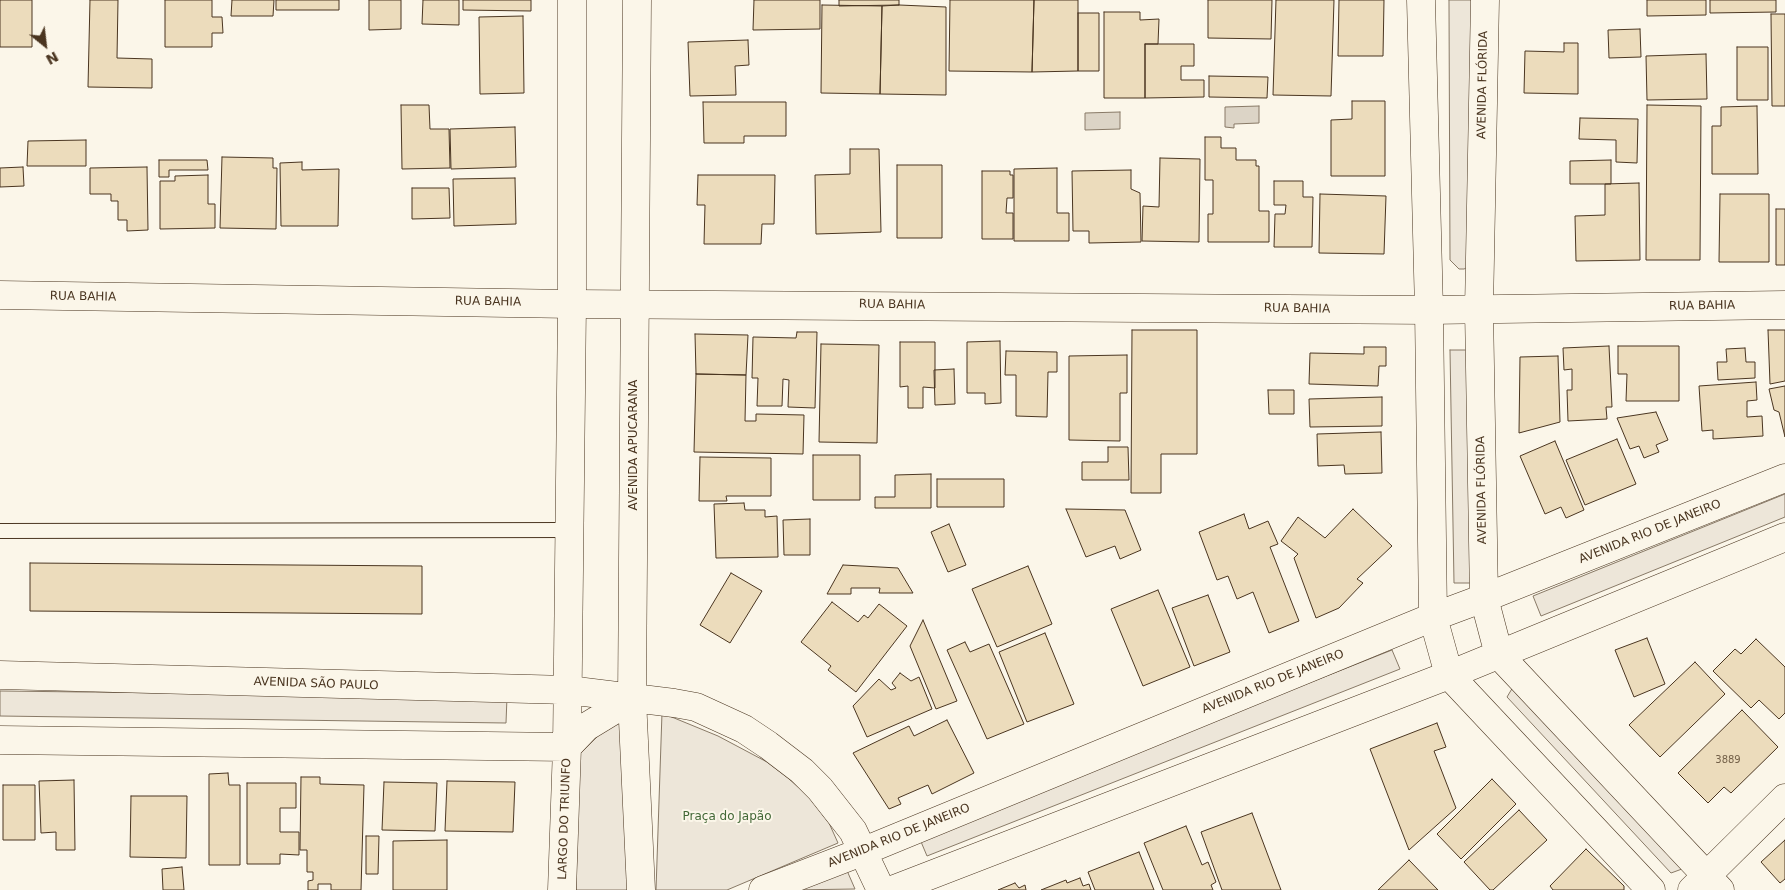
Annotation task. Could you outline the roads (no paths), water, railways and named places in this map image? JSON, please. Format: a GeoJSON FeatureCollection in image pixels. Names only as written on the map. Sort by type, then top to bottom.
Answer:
{"type":"FeatureCollection","features":[{"type":"Feature","properties":{"kind":"street"},"geometry":{"type":"LineString","coordinates":[[568,747],[572,304],[572,0]]}},
{"type":"Feature","properties":{"kind":"street","name":"AVENIDA APUCARANA"},"geometry":{"type":"LineString","coordinates":[[637,0],[632,699],[641,890]]}},
{"type":"Feature","properties":{"kind":"street"},"geometry":{"type":"LineString","coordinates":[[1422,0],[1433,617],[1449,674],[1651,890]]}},
{"type":"Feature","properties":{"kind":"street","name":"AVENIDA FLÓRIDA"},"geometry":{"type":"LineString","coordinates":[[1485,0],[1479,309],[1484,598],[1499,655],[1706,885]]}},
{"type":"Feature","properties":{"kind":"street","name":"RUA BAHIA"},"geometry":{"type":"LineString","coordinates":[[0,295],[572,304],[1428,310],[1785,306]]}},
{"type":"Feature","properties":{"kind":"street","name":"AVENIDA RIO DE JANEIRO"},"geometry":{"type":"LineString","coordinates":[[763,890],[864,851],[1433,617],[1785,478]]}},
{"type":"Feature","properties":{"kind":"street"},"geometry":{"type":"LineString","coordinates":[[892,890],[1499,655],[1785,537]]}},
{"type":"Feature","properties":{"kind":"street","name":"AVENIDA SÃO PAULO"},"geometry":{"type":"LineString","coordinates":[[0,675],[568,690],[632,699]]}},
{"type":"Feature","properties":{"kind":"street"},"geometry":{"type":"LineString","coordinates":[[0,740],[568,747],[586,727],[632,699],[674,703],[696,707],[744,729],[802,771],[820,789],[853,831],[881,890]]}},
{"type":"Feature","properties":{"kind":"street","name":"LARGO DO TRIUNFO"},"geometry":{"type":"LineString","coordinates":[[562,890],[568,747]]}},
{"type":"Feature","properties":{"kind":"street"},"geometry":{"type":"LineString","coordinates":[[1706,885],[1785,798]]}},
{"type":"Feature","properties":{"kind":"lane"},"geometry":{"type":"LineString","coordinates":[[0,531],[570,530]]}},
{"type":"Feature","properties":{"kind":"park label","name":"Praça do Japão"},"geometry":{"type":"Point","coordinates":[727,817]}}]}
